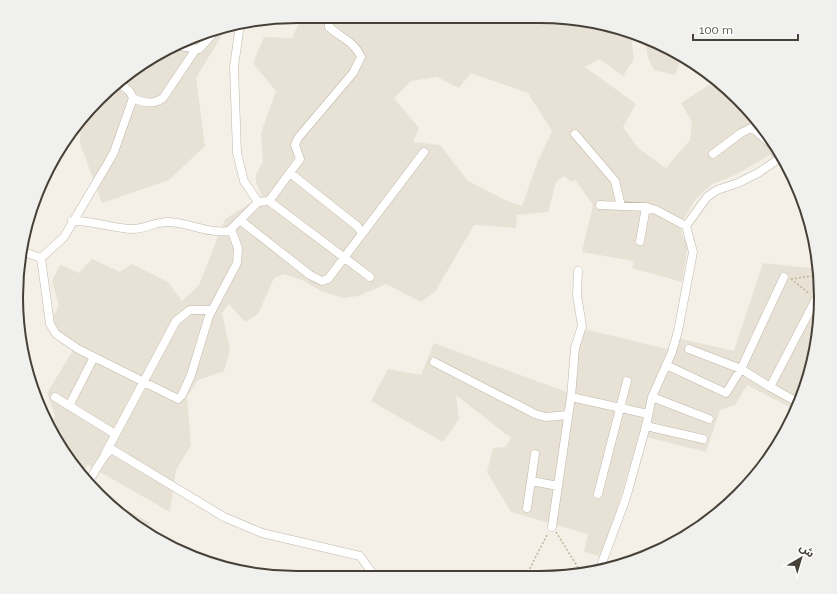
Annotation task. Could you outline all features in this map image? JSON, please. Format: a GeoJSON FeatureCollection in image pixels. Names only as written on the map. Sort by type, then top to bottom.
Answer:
{"type":"FeatureCollection","features":[{"type":"Feature","properties":{"kind":"street"},"geometry":{"type":"LineString","coordinates":[[269,201],[300,159],[295,145],[298,138],[353,73],[361,57],[357,48],[349,40],[329,27],[329,23]]}},
{"type":"Feature","properties":{"kind":"street"},"geometry":{"type":"LineString","coordinates":[[239,29],[234,67],[237,153],[244,181],[258,202]]}},
{"type":"Feature","properties":{"kind":"street"},"geometry":{"type":"LineString","coordinates":[[185,47],[196,49],[202,47],[210,38]]}},
{"type":"Feature","properties":{"kind":"street"},"geometry":{"type":"LineString","coordinates":[[123,86],[130,92],[133,98],[148,103],[157,102],[163,98],[196,49]]}},
{"type":"Feature","properties":{"kind":"street"},"geometry":{"type":"LineString","coordinates":[[41,258],[64,237],[72,221],[114,152],[133,98]]}},
{"type":"Feature","properties":{"kind":"street"},"geometry":{"type":"LineString","coordinates":[[712,154],[750,128],[763,138]]}},
{"type":"Feature","properties":{"kind":"street"},"geometry":{"type":"LineString","coordinates":[[575,134],[615,182],[621,206]]}},
{"type":"Feature","properties":{"kind":"street"},"geometry":{"type":"LineString","coordinates":[[240,220],[316,278],[322,281],[328,279],[361,237],[361,232],[424,152]]}},
{"type":"Feature","properties":{"kind":"street"},"geometry":{"type":"LineString","coordinates":[[601,564],[626,498],[646,426],[652,397],[666,365],[678,331],[692,257],[692,244],[687,233],[686,226],[707,197],[717,190],[738,183],[758,173],[777,160]]}},
{"type":"Feature","properties":{"kind":"street"},"geometry":{"type":"LineString","coordinates":[[290,173],[357,226],[361,232]]}},
{"type":"Feature","properties":{"kind":"street"},"geometry":{"type":"LineString","coordinates":[[72,221],[89,221],[111,227],[134,229],[144,228],[161,222],[170,222],[216,232],[230,231],[258,202],[269,201],[370,277]]}},
{"type":"Feature","properties":{"kind":"street"},"geometry":{"type":"LineString","coordinates":[[600,205],[656,210],[686,226]]}},
{"type":"Feature","properties":{"kind":"street"},"geometry":{"type":"LineString","coordinates":[[640,241],[646,208]]}},
{"type":"Feature","properties":{"kind":"street"},"geometry":{"type":"LineString","coordinates":[[41,258],[50,324],[53,330],[67,343],[144,380],[174,398],[180,397],[191,375],[200,341],[212,310],[237,263],[238,248],[236,239],[230,231]]}},
{"type":"Feature","properties":{"kind":"street"},"geometry":{"type":"LineString","coordinates":[[26,253],[41,258]]}},
{"type":"Feature","properties":{"kind":"street"},"geometry":{"type":"LineString","coordinates":[[552,527],[571,397],[575,348],[582,326],[577,295],[578,272]]}},
{"type":"Feature","properties":{"kind":"street"},"geometry":{"type":"LineString","coordinates":[[666,365],[726,393],[741,369],[787,278]]}},
{"type":"Feature","properties":{"kind":"street"},"geometry":{"type":"LineString","coordinates":[[770,386],[814,305]]}},
{"type":"Feature","properties":{"kind":"street"},"geometry":{"type":"LineString","coordinates":[[105,456],[115,434],[180,316],[190,310],[212,310]]}},
{"type":"Feature","properties":{"kind":"street"},"geometry":{"type":"LineString","coordinates":[[690,349],[741,369],[794,400]]}},
{"type":"Feature","properties":{"kind":"street"},"geometry":{"type":"LineString","coordinates":[[69,406],[94,357]]}},
{"type":"Feature","properties":{"kind":"street"},"geometry":{"type":"LineString","coordinates":[[434,362],[535,414],[545,417],[568,415]]}},
{"type":"Feature","properties":{"kind":"street"},"geometry":{"type":"LineString","coordinates":[[598,494],[627,381]]}},
{"type":"Feature","properties":{"kind":"street"},"geometry":{"type":"LineString","coordinates":[[55,397],[115,434]]}},
{"type":"Feature","properties":{"kind":"street"},"geometry":{"type":"LineString","coordinates":[[571,397],[648,414]]}},
{"type":"Feature","properties":{"kind":"street"},"geometry":{"type":"LineString","coordinates":[[652,397],[709,419]]}},
{"type":"Feature","properties":{"kind":"street"},"geometry":{"type":"LineString","coordinates":[[646,426],[703,439]]}},
{"type":"Feature","properties":{"kind":"street"},"geometry":{"type":"LineString","coordinates":[[91,478],[110,450],[117,452],[224,517],[262,533],[360,556],[371,571]]}},
{"type":"Feature","properties":{"kind":"street"},"geometry":{"type":"LineString","coordinates":[[527,508],[535,454]]}},
{"type":"Feature","properties":{"kind":"street"},"geometry":{"type":"LineString","coordinates":[[531,481],[558,486]]}},
{"type":"Feature","properties":{"kind":"path"},"geometry":{"type":"LineString","coordinates":[[787,278],[813,276]]}},
{"type":"Feature","properties":{"kind":"path"},"geometry":{"type":"LineString","coordinates":[[787,278],[814,298]]}},
{"type":"Feature","properties":{"kind":"path"},"geometry":{"type":"LineString","coordinates":[[529,571],[552,527],[579,569]]}},
{"type":"Feature","properties":{"kind":"shaded area"},"geometry":{"type":"Polygon","coordinates":[[[299,23],[540,23],[576,25],[611,32],[632,39],[634,59],[623,76],[599,59],[585,67],[636,104],[623,127],[638,148],[666,168],[690,140],[692,122],[681,103],[709,85],[721,91],[746,116],[768,145],[782,168],[770,155],[735,175],[712,184],[696,199],[680,225],[682,235],[688,245],[682,282],[632,268],[634,261],[582,252],[593,205],[575,180],[571,182],[564,176],[556,182],[548,212],[517,215],[516,228],[474,225],[435,292],[421,302],[386,284],[358,296],[343,298],[323,292],[304,281],[285,274],[274,278],[258,314],[245,322],[229,304],[222,313],[230,350],[224,371],[198,380],[187,397],[191,445],[176,470],[170,512],[88,465],[84,469],[69,449],[52,421],[55,416],[47,393],[75,347],[50,323],[59,306],[52,281],[60,265],[79,273],[92,259],[120,272],[132,264],[168,282],[182,301],[199,285],[225,219],[262,196],[256,183],[256,175],[263,161],[261,133],[276,91],[253,63],[264,37],[292,38],[299,23]],[[471,73],[459,88],[437,77],[411,81],[394,98],[419,128],[413,142],[440,145],[468,181],[507,201],[522,206],[538,161],[552,131],[528,93],[471,73]]]}},
{"type":"Feature","properties":{"kind":"shaded area"},"geometry":{"type":"Polygon","coordinates":[[[223,33],[196,78],[205,146],[169,180],[102,203],[80,143],[81,129],[91,116],[116,91],[130,80],[145,69],[176,51],[223,33]]]}},
{"type":"Feature","properties":{"kind":"shaded area"},"geometry":{"type":"Polygon","coordinates":[[[646,44],[680,62],[675,75],[654,70],[648,58],[646,44]]]}},
{"type":"Feature","properties":{"kind":"shaded area"},"geometry":{"type":"Polygon","coordinates":[[[763,263],[812,268],[814,297],[812,333],[805,368],[791,407],[747,385],[735,405],[720,410],[706,452],[639,435],[603,557],[584,552],[588,534],[511,512],[487,472],[493,448],[506,447],[511,438],[456,395],[459,419],[443,442],[371,401],[388,369],[421,375],[434,343],[569,393],[580,328],[671,350],[677,338],[734,351],[763,263]]]}},
{"type":"Feature","properties":{"kind":"shaded area"},"geometry":{"type":"Polygon","coordinates":[[[119,506],[150,523],[147,526],[119,506]]]}}]}
